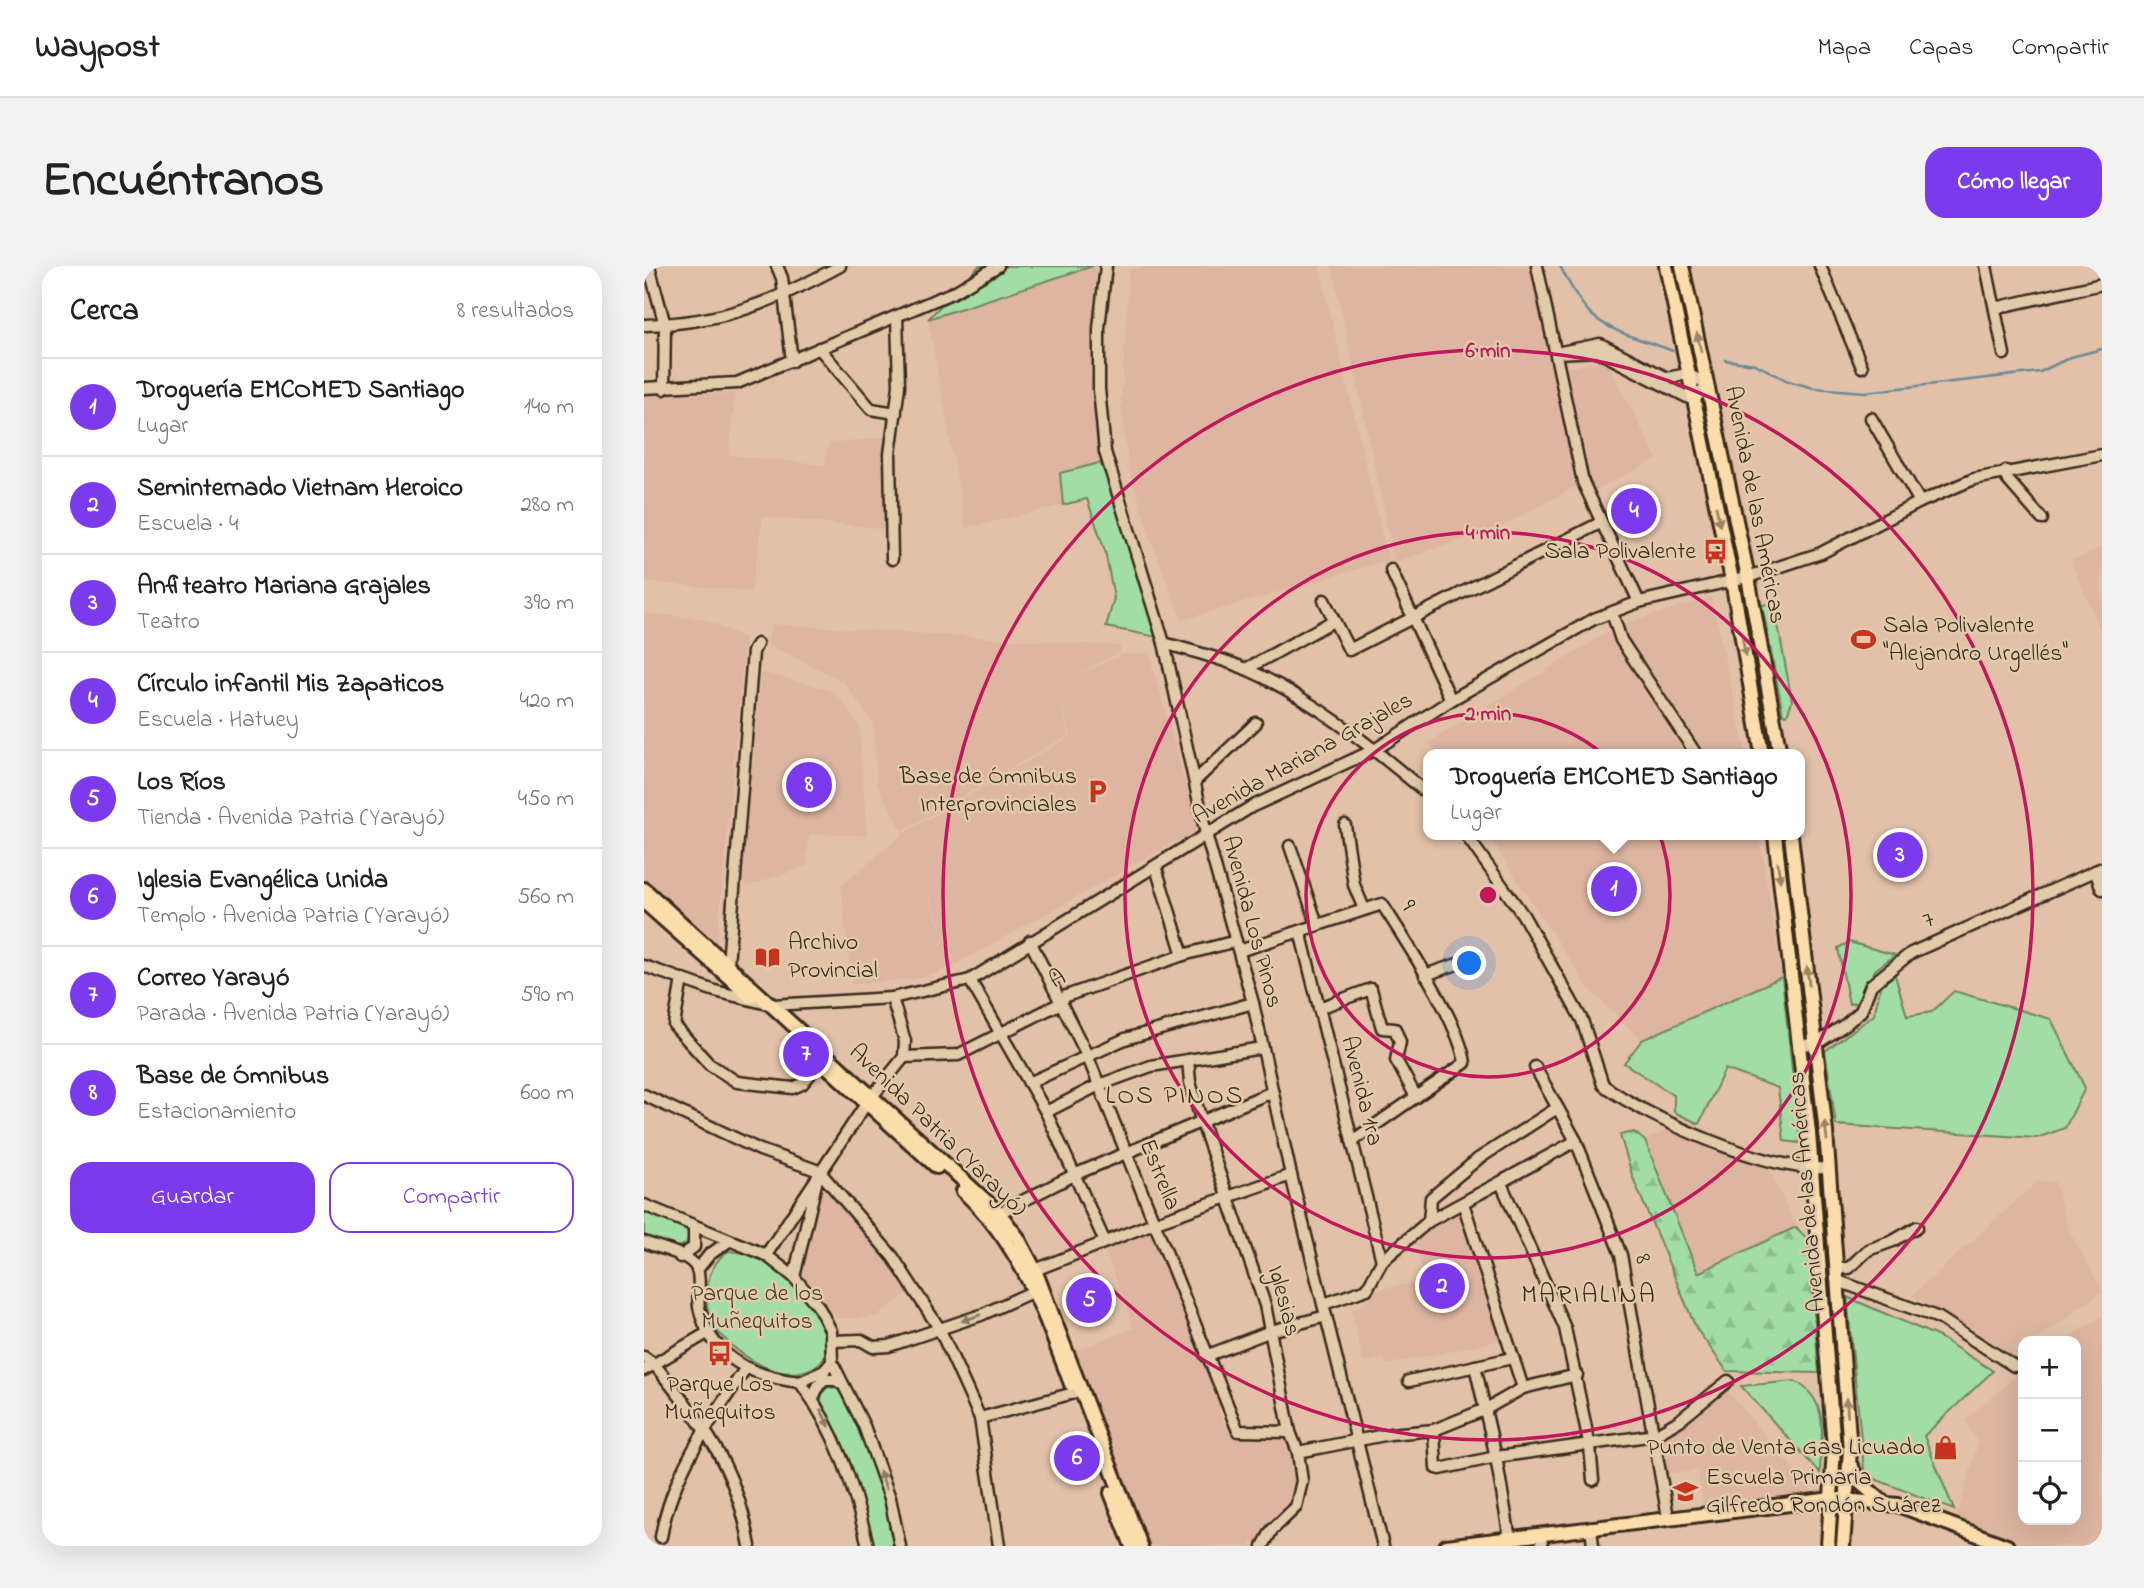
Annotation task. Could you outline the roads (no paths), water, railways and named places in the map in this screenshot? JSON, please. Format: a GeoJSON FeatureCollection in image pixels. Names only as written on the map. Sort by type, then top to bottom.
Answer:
{"type":"FeatureCollection","features":[{"type":"Feature","properties":{"kind":"main road","name":"Avenida de las Américas"},"geometry":{"type":"LineString","coordinates":[[1666,266],[1732,580],[1761,749]]}},
{"type":"Feature","properties":{"kind":"main road","name":"Avenida de las Américas"},"geometry":{"type":"LineString","coordinates":[[1682,266],[1748,577],[1779,749]]}},
{"type":"Feature","properties":{"kind":"main road","name":"Avenida de las Américas"},"geometry":{"type":"LineString","coordinates":[[1776,840],[1800,1045],[1834,1448],[1828,1546]]}},
{"type":"Feature","properties":{"kind":"main road","name":"Avenida de las Américas"},"geometry":{"type":"LineString","coordinates":[[1792,840],[1829,1168],[1837,1274],[1850,1464],[1843,1546]]}},
{"type":"Feature","properties":{"kind":"main road","name":"Avenida Patria (Yarayó)"},"geometry":{"type":"LineString","coordinates":[[644,889],[727,970]]}},
{"type":"Feature","properties":{"kind":"main road","name":"Avenida Patria (Yarayó)"},"geometry":{"type":"LineString","coordinates":[[644,902],[766,1004],[869,1100],[991,1219],[1011,1245],[1061,1345],[1074,1393],[1132,1546]]}},
{"type":"Feature","properties":{"kind":"main road","name":"Avenida Patria (Yarayó)"},"geometry":{"type":"LineString","coordinates":[[766,1004],[821,1061],[999,1213],[1018,1238],[1035,1270],[1061,1345],[1141,1546]]}},
{"type":"Feature","properties":{"kind":"main road"},"geometry":{"type":"LineString","coordinates":[[1850,1464],[1858,1481],[1883,1502]]}},
{"type":"Feature","properties":{"kind":"main road"},"geometry":{"type":"LineString","coordinates":[[1446,1546],[1510,1539],[1541,1540],[1591,1527],[1832,1499],[1883,1502],[2007,1546]]}},
{"type":"Feature","properties":{"kind":"street"},"geometry":{"type":"LineString","coordinates":[[649,266],[665,325],[664,389]]}},
{"type":"Feature","properties":{"kind":"street"},"geometry":{"type":"LineString","coordinates":[[777,266],[792,361]]}},
{"type":"Feature","properties":{"kind":"street"},"geometry":{"type":"LineString","coordinates":[[644,325],[716,319],[783,297],[839,266]]}},
{"type":"Feature","properties":{"kind":"street"},"geometry":{"type":"LineString","coordinates":[[644,388],[737,383],[954,292],[998,266]]}},
{"type":"Feature","properties":{"kind":"street","name":"Avenida Los Pinos"},"geometry":{"type":"LineString","coordinates":[[1106,266],[1099,328],[1099,389],[1105,452],[1164,643],[1206,834],[1253,1003],[1291,1175],[1383,1546]]}},
{"type":"Feature","properties":{"kind":"street"},"geometry":{"type":"LineString","coordinates":[[1537,266],[1583,482],[1639,602]]}},
{"type":"Feature","properties":{"kind":"street"},"geometry":{"type":"LineString","coordinates":[[1986,266],[2004,354]]}},
{"type":"Feature","properties":{"kind":"street"},"geometry":{"type":"LineString","coordinates":[[1823,267],[1862,367]]}},
{"type":"Feature","properties":{"kind":"street"},"geometry":{"type":"LineString","coordinates":[[1995,309],[2102,284]]}},
{"type":"Feature","properties":{"kind":"street"},"geometry":{"type":"LineString","coordinates":[[892,559],[890,454],[899,386],[897,316]]}},
{"type":"Feature","properties":{"kind":"street"},"geometry":{"type":"LineString","coordinates":[[1600,344],[1667,378],[1689,374],[1708,384],[1694,399],[1597,351],[1556,354],[1600,344]]}},
{"type":"Feature","properties":{"kind":"street"},"geometry":{"type":"LineString","coordinates":[[820,348],[871,409],[895,413]]}},
{"type":"Feature","properties":{"kind":"street"},"geometry":{"type":"LineString","coordinates":[[1871,418],[1920,502]]}},
{"type":"Feature","properties":{"kind":"street","name":"Avenida Mariana Grajales"},"geometry":{"type":"LineString","coordinates":[[644,966],[715,991],[766,1004],[892,998],[970,980],[1030,941],[1156,868],[1206,834],[1296,783],[1376,749],[1451,700],[1594,619],[1639,602],[1748,577],[1821,553],[1920,502],[1974,480],[2006,471],[2102,455]]}},
{"type":"Feature","properties":{"kind":"street"},"geometry":{"type":"LineString","coordinates":[[2006,471],[2007,479],[2042,519]]}},
{"type":"Feature","properties":{"kind":"street"},"geometry":{"type":"LineString","coordinates":[[1324,600],[1349,650],[1600,523]]}},
{"type":"Feature","properties":{"kind":"street"},"geometry":{"type":"LineString","coordinates":[[1391,570],[1451,700]]}},
{"type":"Feature","properties":{"kind":"street"},"geometry":{"type":"LineString","coordinates":[[1612,613],[1621,640],[1693,749]]}},
{"type":"Feature","properties":{"kind":"street"},"geometry":{"type":"LineString","coordinates":[[1246,669],[1333,621]]}},
{"type":"Feature","properties":{"kind":"street"},"geometry":{"type":"LineString","coordinates":[[1164,643],[1246,669],[1376,749],[1423,790]]}},
{"type":"Feature","properties":{"kind":"street"},"geometry":{"type":"LineString","coordinates":[[715,991],[722,988],[727,970],[753,652],[757,644]]}},
{"type":"Feature","properties":{"kind":"street"},"geometry":{"type":"LineString","coordinates":[[1195,781],[1256,723]]}},
{"type":"Feature","properties":{"kind":"street"},"geometry":{"type":"LineString","coordinates":[[1345,825],[1354,885],[1364,909]]}},
{"type":"Feature","properties":{"kind":"street"},"geometry":{"type":"LineString","coordinates":[[1470,840],[1524,915],[1582,1020],[1603,1085],[1651,1113],[1729,1147],[1811,1170],[1829,1168]]}},
{"type":"Feature","properties":{"kind":"street"},"geometry":{"type":"LineString","coordinates":[[1290,846],[1317,924]]}},
{"type":"Feature","properties":{"kind":"street"},"geometry":{"type":"LineString","coordinates":[[1156,868],[1183,955]]}},
{"type":"Feature","properties":{"kind":"street"},"geometry":{"type":"LineString","coordinates":[[2098,869],[2102,889]]}},
{"type":"Feature","properties":{"kind":"street","name":"7"},"geometry":{"type":"LineString","coordinates":[[1816,1044],[1861,1011],[1871,985],[1911,953],[2098,869]]}},
{"type":"Feature","properties":{"kind":"street","name":"9"},"geometry":{"type":"LineString","coordinates":[[1238,946],[1300,931],[1382,904],[1425,975],[1463,1047],[1465,1063],[1416,1097]]}},
{"type":"Feature","properties":{"kind":"street","name":"Avenida 1ra"},"geometry":{"type":"LineString","coordinates":[[1300,931],[1382,1261]]}},
{"type":"Feature","properties":{"kind":"street","name":"Estrella"},"geometry":{"type":"LineString","coordinates":[[1030,941],[1059,1004],[1087,1055],[1238,1431],[1290,1432]]}},
{"type":"Feature","properties":{"kind":"street","name":"A"},"geometry":{"type":"LineString","coordinates":[[904,1057],[958,1055],[1059,1004],[1066,996],[1183,955],[1238,946]]}},
{"type":"Feature","properties":{"kind":"street"},"geometry":{"type":"LineString","coordinates":[[1425,975],[1469,960]]}},
{"type":"Feature","properties":{"kind":"street"},"geometry":{"type":"LineString","coordinates":[[682,979],[674,1025],[709,1064],[737,1082],[793,1088],[802,1084],[821,1061]]}},
{"type":"Feature","properties":{"kind":"street"},"geometry":{"type":"LineString","coordinates":[[970,980],[1046,1112],[1105,1242]]}},
{"type":"Feature","properties":{"kind":"street"},"geometry":{"type":"LineString","coordinates":[[1319,1008],[1371,989],[1382,1028],[1395,1029],[1400,1042],[1396,1060],[1416,1097],[1352,1141]]}},
{"type":"Feature","properties":{"kind":"street"},"geometry":{"type":"LineString","coordinates":[[766,1255],[819,1171],[869,1100],[904,1057],[905,1041],[892,998]]}},
{"type":"Feature","properties":{"kind":"street"},"geometry":{"type":"LineString","coordinates":[[1029,1083],[1125,1039],[1253,1003]]}},
{"type":"Feature","properties":{"kind":"street"},"geometry":{"type":"LineString","coordinates":[[1800,1045],[1816,1044]]}},
{"type":"Feature","properties":{"kind":"street"},"geometry":{"type":"LineString","coordinates":[[1046,1112],[1099,1085],[1151,1066],[1262,1048]]}},
{"type":"Feature","properties":{"kind":"street","name":"Iglesias"},"geometry":{"type":"LineString","coordinates":[[1188,1060],[1190,1082],[1202,1123],[1230,1198],[1271,1331],[1290,1432],[1298,1452],[1302,1482],[1296,1507],[1272,1530],[1263,1546]]}},
{"type":"Feature","properties":{"kind":"street","name":"8"},"geometry":{"type":"LineString","coordinates":[[1535,1067],[1576,1141],[1620,1255],[1668,1517]]}},
{"type":"Feature","properties":{"kind":"street"},"geometry":{"type":"LineString","coordinates":[[999,1213],[1076,1174],[1272,1092]]}},
{"type":"Feature","properties":{"kind":"street"},"geometry":{"type":"LineString","coordinates":[[644,1095],[760,1150],[819,1171],[893,1257],[939,1328],[980,1418],[999,1546]]}},
{"type":"Feature","properties":{"kind":"street"},"geometry":{"type":"LineString","coordinates":[[1429,1221],[1431,1198],[1478,1159],[1558,1108]]}},
{"type":"Feature","properties":{"kind":"street"},"geometry":{"type":"LineString","coordinates":[[1324,1304],[1367,1289],[1382,1261],[1429,1221],[1576,1141]]}},
{"type":"Feature","properties":{"kind":"street"},"geometry":{"type":"LineString","coordinates":[[794,1277],[819,1171]]}},
{"type":"Feature","properties":{"kind":"street"},"geometry":{"type":"LineString","coordinates":[[1035,1270],[1156,1222],[1291,1175]]}},
{"type":"Feature","properties":{"kind":"street"},"geometry":{"type":"LineString","coordinates":[[1501,1183],[1565,1328],[1590,1447],[1592,1480]]}},
{"type":"Feature","properties":{"kind":"street"},"geometry":{"type":"LineString","coordinates":[[1463,1203],[1523,1388]]}},
{"type":"Feature","properties":{"kind":"street"},"geometry":{"type":"LineString","coordinates":[[644,1205],[766,1255],[794,1277],[826,1318],[832,1362],[846,1387],[890,1498],[900,1546]]}},
{"type":"Feature","properties":{"kind":"street"},"geometry":{"type":"LineString","coordinates":[[680,1257],[694,1247],[694,1227]]}},
{"type":"Feature","properties":{"kind":"street"},"geometry":{"type":"LineString","coordinates":[[1837,1274],[1849,1268],[1868,1250],[1893,1241],[1917,1227]]}},
{"type":"Feature","properties":{"kind":"street"},"geometry":{"type":"LineString","coordinates":[[697,1270],[709,1255],[729,1241]]}},
{"type":"Feature","properties":{"kind":"street"},"geometry":{"type":"LineString","coordinates":[[644,1242],[690,1260],[697,1270],[699,1308],[709,1332],[744,1370],[776,1380],[800,1382],[824,1371],[832,1362]]}},
{"type":"Feature","properties":{"kind":"street"},"geometry":{"type":"LineString","coordinates":[[1837,1274],[1939,1318],[2014,1366]]}},
{"type":"Feature","properties":{"kind":"street"},"geometry":{"type":"LineString","coordinates":[[831,1341],[860,1339],[873,1347],[889,1346],[981,1315],[1034,1291]]}},
{"type":"Feature","properties":{"kind":"street"},"geometry":{"type":"LineString","coordinates":[[1206,1356],[1271,1331],[1326,1316]]}},
{"type":"Feature","properties":{"kind":"street"},"geometry":{"type":"LineString","coordinates":[[644,1370],[709,1332]]}},
{"type":"Feature","properties":{"kind":"street"},"geometry":{"type":"LineString","coordinates":[[644,1357],[654,1364],[705,1428],[727,1467],[743,1507],[750,1546]]}},
{"type":"Feature","properties":{"kind":"street"},"geometry":{"type":"LineString","coordinates":[[1409,1381],[1512,1358]]}},
{"type":"Feature","properties":{"kind":"street"},"geometry":{"type":"LineString","coordinates":[[1475,1366],[1496,1457],[1510,1539]]}},
{"type":"Feature","properties":{"kind":"street"},"geometry":{"type":"LineString","coordinates":[[661,1537],[664,1514],[683,1468],[705,1428],[744,1370]]}},
{"type":"Feature","properties":{"kind":"street"},"geometry":{"type":"LineString","coordinates":[[1298,1452],[1358,1443],[1390,1434],[1434,1430],[1486,1409],[1523,1388],[1577,1375]]}},
{"type":"Feature","properties":{"kind":"street"},"geometry":{"type":"LineString","coordinates":[[813,1399],[818,1386],[825,1380],[836,1380],[846,1387]]}},
{"type":"Feature","properties":{"kind":"street"},"geometry":{"type":"LineString","coordinates":[[1434,1430],[1436,1468],[1496,1457],[1590,1447],[1654,1436],[1680,1420],[1728,1381]]}},
{"type":"Feature","properties":{"kind":"street"},"geometry":{"type":"LineString","coordinates":[[800,1382],[835,1438],[855,1492],[868,1546]]}},
{"type":"Feature","properties":{"kind":"street"},"geometry":{"type":"LineString","coordinates":[[980,1418],[1074,1393]]}},
{"type":"Feature","properties":{"kind":"street"},"geometry":{"type":"LineString","coordinates":[[1591,1527],[1593,1546]]}},
{"type":"Feature","properties":{"kind":"waterway"},"geometry":{"type":"LineString","coordinates":[[1560,266],[1579,299],[1593,316],[1621,332],[1673,351]]}},
{"type":"Feature","properties":{"kind":"waterway"},"geometry":{"type":"LineString","coordinates":[[1725,360],[1755,364],[1788,381],[1814,388],[1865,392],[2040,372],[2071,357],[2102,349]]}},
{"type":"Feature","properties":{"kind":"place","name":"Círculo infantil Mis Zapaticos"},"geometry":{"type":"Point","coordinates":[1634,511]}},
{"type":"Feature","properties":{"kind":"place","name":"Sala Polivalente"},"geometry":{"type":"Point","coordinates":[1716,552]}},
{"type":"Feature","properties":{"kind":"place","name":"Sala Polivalente \"Alejandro Urgellés\""},"geometry":{"type":"Point","coordinates":[1863,640]}},
{"type":"Feature","properties":{"kind":"place","name":"Base de Ómnibus"},"geometry":{"type":"Point","coordinates":[809,785]}},
{"type":"Feature","properties":{"kind":"place","name":"Base de Ómnibus Interprovinciales"},"geometry":{"type":"Point","coordinates":[1097,791]}},
{"type":"Feature","properties":{"kind":"place","name":"Anfiteatro Mariana Grajales"},"geometry":{"type":"Point","coordinates":[1900,855]}},
{"type":"Feature","properties":{"kind":"place","name":"Droguería EMCOMED Santiago"},"geometry":{"type":"Point","coordinates":[1614,889]}},
{"type":"Feature","properties":{"kind":"place","name":"Archivo Provincial"},"geometry":{"type":"Point","coordinates":[768,957]}},
{"type":"Feature","properties":{"kind":"place","name":"Correo Yarayó"},"geometry":{"type":"Point","coordinates":[806,1054]}},
{"type":"Feature","properties":{"kind":"place","name":"Seminternado Vietnam Heroico"},"geometry":{"type":"Point","coordinates":[1442,1286]}},
{"type":"Feature","properties":{"kind":"place","name":"Los Ríos"},"geometry":{"type":"Point","coordinates":[1089,1300]}},
{"type":"Feature","properties":{"kind":"place","name":"Parque Los Muñequitos"},"geometry":{"type":"Point","coordinates":[720,1354]}},
{"type":"Feature","properties":{"kind":"place","name":"Punto de Venta Gas Licuado"},"geometry":{"type":"Point","coordinates":[1945,1448]}},
{"type":"Feature","properties":{"kind":"place","name":"Iglesia Evangélica Unida"},"geometry":{"type":"Point","coordinates":[1077,1458]}},
{"type":"Feature","properties":{"kind":"place","name":"Escuela Primaria Gilfredo Rondón Suárez"},"geometry":{"type":"Point","coordinates":[1686,1492]}},
{"type":"Feature","properties":{"kind":"district","name":"LOS PINOS"},"geometry":{"type":"Point","coordinates":[1175,1097]}},
{"type":"Feature","properties":{"kind":"district","name":"MARIALINA"},"geometry":{"type":"Point","coordinates":[1589,1296]}},
{"type":"Feature","properties":{"kind":"park label","name":"Parque de los Muñequitos"},"geometry":{"type":"Point","coordinates":[757,1308]}}]}
